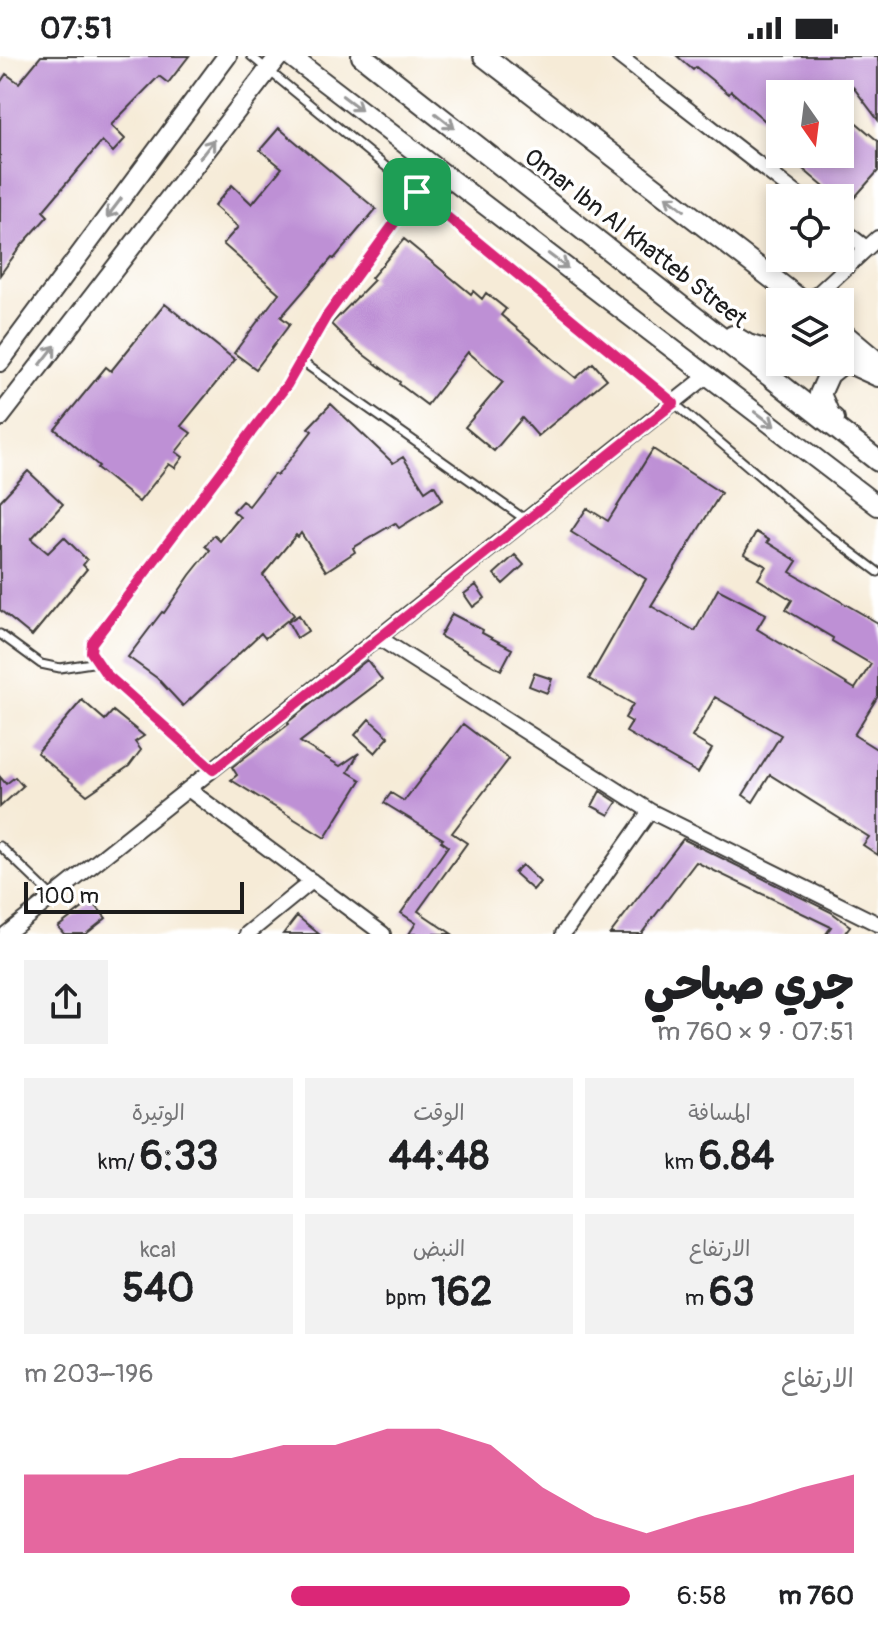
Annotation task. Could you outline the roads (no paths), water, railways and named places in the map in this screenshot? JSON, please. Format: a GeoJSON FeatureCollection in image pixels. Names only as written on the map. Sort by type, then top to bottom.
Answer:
{"type":"FeatureCollection","features":[{"type":"Feature","properties":{"kind":"main road","name":"Omar Ibn Al Khatteb Street"},"geometry":{"type":"LineString","coordinates":[[362,56],[878,459]]}},
{"type":"Feature","properties":{"kind":"main road"},"geometry":{"type":"LineString","coordinates":[[484,56],[785,288]]}},
{"type":"Feature","properties":{"kind":"main road"},"geometry":{"type":"LineString","coordinates":[[699,222],[769,288]]}},
{"type":"Feature","properties":{"kind":"main road"},"geometry":{"type":"LineString","coordinates":[[662,291],[748,345],[766,351]]}},
{"type":"Feature","properties":{"kind":"main road"},"geometry":{"type":"LineString","coordinates":[[854,343],[878,363]]}},
{"type":"Feature","properties":{"kind":"main road"},"geometry":{"type":"LineString","coordinates":[[878,376],[845,361],[829,374],[820,394],[829,415],[878,459]]}},
{"type":"Feature","properties":{"kind":"street"},"geometry":{"type":"LineString","coordinates":[[0,362],[227,56]]}},
{"type":"Feature","properties":{"kind":"street"},"geometry":{"type":"LineString","coordinates":[[290,56],[878,506]]}},
{"type":"Feature","properties":{"kind":"street"},"geometry":{"type":"LineString","coordinates":[[619,56],[784,184]]}},
{"type":"Feature","properties":{"kind":"street"},"geometry":{"type":"LineString","coordinates":[[0,417],[273,63]]}},
{"type":"Feature","properties":{"kind":"street"},"geometry":{"type":"LineString","coordinates":[[824,288],[872,243]]}},
{"type":"Feature","properties":{"kind":"street"},"geometry":{"type":"LineString","coordinates":[[6,934],[707,376]]}},
{"type":"Feature","properties":{"kind":"street"},"geometry":{"type":"LineString","coordinates":[[379,638],[650,811],[878,924]]}},
{"type":"Feature","properties":{"kind":"street"},"geometry":{"type":"LineString","coordinates":[[188,789],[383,934]]}},
{"type":"Feature","properties":{"kind":"street"},"geometry":{"type":"LineString","coordinates":[[563,934],[650,811]]}},
{"type":"Feature","properties":{"kind":"street"},"geometry":{"type":"LineString","coordinates":[[247,934],[312,881]]}},
{"type":"Feature","properties":{"kind":"lane"},"geometry":{"type":"LineString","coordinates":[[251,56],[273,63],[417,192],[674,403],[825,532],[878,572]]}},
{"type":"Feature","properties":{"kind":"lane"},"geometry":{"type":"LineString","coordinates":[[213,770],[106,674],[91,652],[92,643],[287,385],[326,317],[417,192]]}},
{"type":"Feature","properties":{"kind":"lane"},"geometry":{"type":"LineString","coordinates":[[301,361],[526,520]]}},
{"type":"Feature","properties":{"kind":"lane"},"geometry":{"type":"LineString","coordinates":[[0,634],[41,664],[60,668],[98,662]]}},
{"type":"Feature","properties":{"kind":"lane"},"geometry":{"type":"LineString","coordinates":[[0,846],[53,897]]}}]}
